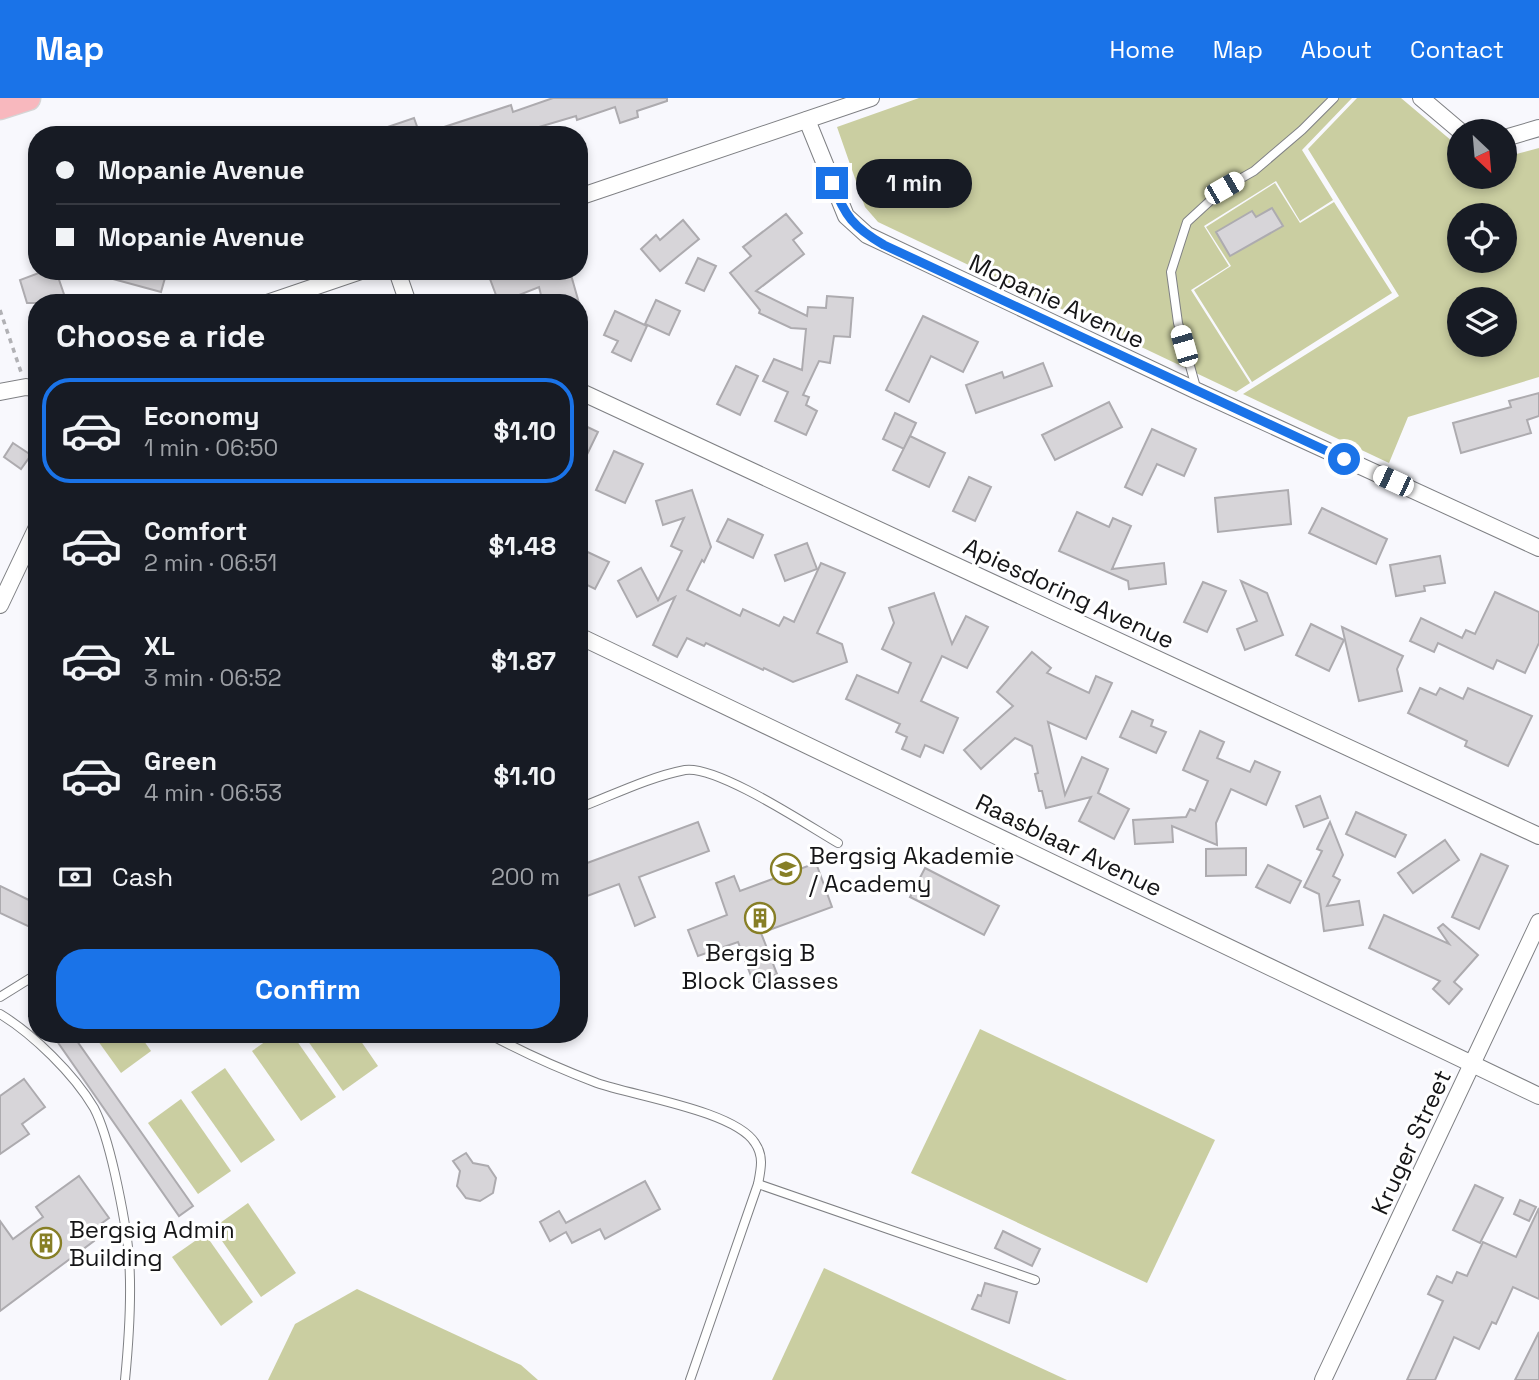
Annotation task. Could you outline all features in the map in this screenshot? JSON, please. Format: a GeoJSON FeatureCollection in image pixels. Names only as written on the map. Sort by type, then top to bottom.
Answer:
{"type":"FeatureCollection","features":[{"type":"Feature","properties":{"kind":"highway"},"geometry":{"type":"LineString","coordinates":[[0,107],[28,98]]}},
{"type":"Feature","properties":{"kind":"street"},"geometry":{"type":"LineString","coordinates":[[588,194],[871,98]]}},
{"type":"Feature","properties":{"kind":"street"},"geometry":{"type":"LineString","coordinates":[[1421,98],[1447,120]]}},
{"type":"Feature","properties":{"kind":"street","name":"Mopanie Avenue"},"geometry":{"type":"LineString","coordinates":[[807,120],[840,204],[855,226],[866,235],[1539,548]]}},
{"type":"Feature","properties":{"kind":"street"},"geometry":{"type":"LineString","coordinates":[[1517,134],[1539,128]]}},
{"type":"Feature","properties":{"kind":"street"},"geometry":{"type":"LineString","coordinates":[[293,294],[335,280]]}},
{"type":"Feature","properties":{"kind":"street"},"geometry":{"type":"LineString","coordinates":[[0,392],[28,388]]}},
{"type":"Feature","properties":{"kind":"street","name":"Apiesdoring Avenue"},"geometry":{"type":"LineString","coordinates":[[588,395],[1539,836]]}},
{"type":"Feature","properties":{"kind":"street"},"geometry":{"type":"LineString","coordinates":[[0,605],[28,546]]}},
{"type":"Feature","properties":{"kind":"street","name":"Raasblaar Avenue"},"geometry":{"type":"LineString","coordinates":[[588,640],[1539,1096]]}},
{"type":"Feature","properties":{"kind":"street","name":"Kruger Street"},"geometry":{"type":"LineString","coordinates":[[1323,1380],[1539,922]]}},
{"type":"Feature","properties":{"kind":"lane"},"geometry":{"type":"LineString","coordinates":[[1197,391],[1178,323],[1171,272],[1188,222],[1224,188],[1254,170],[1302,130],[1334,98]]}},
{"type":"Feature","properties":{"kind":"lane"},"geometry":{"type":"LineString","coordinates":[[588,805],[664,776],[687,770],[703,770],[725,778],[838,843]]}},
{"type":"Feature","properties":{"kind":"lane"},"geometry":{"type":"LineString","coordinates":[[0,997],[28,980]]}},
{"type":"Feature","properties":{"kind":"lane"},"geometry":{"type":"LineString","coordinates":[[0,1014],[28,1034]]}},
{"type":"Feature","properties":{"kind":"lane"},"geometry":{"type":"LineString","coordinates":[[39,1043],[64,1069],[94,1108],[111,1155],[129,1257],[131,1324],[125,1380]]}},
{"type":"Feature","properties":{"kind":"lane"},"geometry":{"type":"LineString","coordinates":[[505,1043],[596,1083],[694,1110],[737,1125],[755,1142],[762,1163],[758,1184],[690,1380]]}},
{"type":"Feature","properties":{"kind":"lane"},"geometry":{"type":"LineString","coordinates":[[758,1184],[1035,1280]]}},
{"type":"Feature","properties":{"kind":"path"},"geometry":{"type":"LineString","coordinates":[[0,310],[28,380]]}},
{"type":"Feature","properties":{"kind":"green space"},"geometry":{"type":"Polygon","coordinates":[[[919,98],[1352,98],[1302,150],[1333,200],[1300,221],[1276,181],[1204,226],[1229,266],[1191,290],[1250,383],[1236,392],[878,222],[865,207],[837,127],[919,98]]]}},
{"type":"Feature","properties":{"kind":"green space"},"geometry":{"type":"Polygon","coordinates":[[[1357,98],[1401,98],[1447,137],[1447,189],[1517,189],[1517,154],[1539,148],[1539,377],[1408,417],[1389,463],[1243,394],[1399,296],[1308,149],[1357,98]]]}},
{"type":"Feature","properties":{"kind":"green space"},"geometry":{"type":"Polygon","coordinates":[[[1275,183],[1300,223],[1334,202],[1392,293],[1252,382],[1194,290],[1231,266],[1206,227],[1275,183]]]}},
{"type":"Feature","properties":{"kind":"green space"},"geometry":{"type":"Polygon","coordinates":[[[980,1029],[1215,1140],[1147,1283],[911,1173],[980,1029]]]}},
{"type":"Feature","properties":{"kind":"green space"},"geometry":{"type":"Polygon","coordinates":[[[99,1043],[145,1043],[151,1051],[121,1073],[99,1043]]]}},
{"type":"Feature","properties":{"kind":"green space"},"geometry":{"type":"Polygon","coordinates":[[[263,1043],[298,1043],[336,1097],[301,1121],[252,1051],[263,1043]]]}},
{"type":"Feature","properties":{"kind":"green space"},"geometry":{"type":"Polygon","coordinates":[[[309,1043],[362,1043],[378,1066],[343,1091],[309,1043]]]}},
{"type":"Feature","properties":{"kind":"green space"},"geometry":{"type":"Polygon","coordinates":[[[225,1068],[275,1140],[241,1163],[191,1092],[225,1068]]]}},
{"type":"Feature","properties":{"kind":"green space"},"geometry":{"type":"Polygon","coordinates":[[[181,1099],[231,1171],[198,1194],[148,1123],[181,1099]]]}},
{"type":"Feature","properties":{"kind":"green space"},"geometry":{"type":"Polygon","coordinates":[[[248,1203],[296,1273],[261,1297],[213,1228],[248,1203]]]}},
{"type":"Feature","properties":{"kind":"green space"},"geometry":{"type":"Polygon","coordinates":[[[205,1234],[253,1302],[221,1326],[172,1257],[205,1234]]]}},
{"type":"Feature","properties":{"kind":"green space"},"geometry":{"type":"Polygon","coordinates":[[[824,1268],[1067,1380],[772,1380],[824,1268]]]}},
{"type":"Feature","properties":{"kind":"green space"},"geometry":{"type":"Polygon","coordinates":[[[357,1289],[521,1365],[538,1380],[268,1380],[295,1324],[357,1289]]]}},
{"type":"Feature","properties":{"kind":"building"},"geometry":{"type":"Polygon","coordinates":[[[553,98],[667,98],[667,101],[637,111],[638,117],[620,123],[615,107],[577,120],[576,116],[542,126],[447,126],[511,105],[513,112],[553,98]]]}},
{"type":"Feature","properties":{"kind":"building"},"geometry":{"type":"Polygon","coordinates":[[[414,118],[417,126],[391,126],[414,118]]]}},
{"type":"Feature","properties":{"kind":"building"},"geometry":{"type":"Polygon","coordinates":[[[1272,208],[1283,226],[1230,256],[1216,232],[1252,211],[1256,217],[1272,208]]]}},
{"type":"Feature","properties":{"kind":"building"},"geometry":{"type":"Polygon","coordinates":[[[786,214],[802,233],[793,240],[804,254],[756,291],[807,316],[808,307],[826,308],[827,296],[853,298],[850,337],[834,336],[830,363],[819,361],[803,395],[809,397],[806,405],[817,411],[806,435],[775,421],[788,392],[763,381],[774,359],[802,370],[806,329],[791,328],[759,313],[760,310],[730,273],[751,256],[743,247],[786,214]]]}},
{"type":"Feature","properties":{"kind":"building"},"geometry":{"type":"Polygon","coordinates":[[[683,220],[699,239],[660,271],[641,249],[656,235],[660,240],[683,220]]]}},
{"type":"Feature","properties":{"kind":"building"},"geometry":{"type":"Polygon","coordinates":[[[698,258],[716,266],[704,291],[686,283],[698,258]]]}},
{"type":"Feature","properties":{"kind":"building"},"geometry":{"type":"Polygon","coordinates":[[[28,277],[28,280],[59,280],[64,294],[28,294],[27,303],[20,280],[28,277]]]}},
{"type":"Feature","properties":{"kind":"building"},"geometry":{"type":"Polygon","coordinates":[[[117,280],[164,280],[161,292],[117,280]]]}},
{"type":"Feature","properties":{"kind":"building"},"geometry":{"type":"Polygon","coordinates":[[[490,280],[572,280],[576,294],[541,294],[539,287],[522,294],[496,294],[490,280]]]}},
{"type":"Feature","properties":{"kind":"building"},"geometry":{"type":"Polygon","coordinates":[[[656,300],[680,311],[669,335],[645,324],[656,300]]]}},
{"type":"Feature","properties":{"kind":"building"},"geometry":{"type":"Polygon","coordinates":[[[615,311],[647,326],[631,361],[612,352],[618,341],[604,335],[615,311]]]}},
{"type":"Feature","properties":{"kind":"building"},"geometry":{"type":"Polygon","coordinates":[[[923,316],[978,342],[963,372],[931,356],[909,402],[886,390],[923,316]]]}},
{"type":"Feature","properties":{"kind":"building"},"geometry":{"type":"Polygon","coordinates":[[[1043,363],[1052,386],[976,413],[966,385],[1002,372],[1004,378],[1043,363]]]}},
{"type":"Feature","properties":{"kind":"building"},"geometry":{"type":"Polygon","coordinates":[[[736,366],[758,376],[740,415],[717,404],[736,366]]]}},
{"type":"Feature","properties":{"kind":"building"},"geometry":{"type":"Polygon","coordinates":[[[1539,393],[1539,416],[1527,420],[1531,433],[1461,453],[1453,423],[1511,407],[1509,401],[1539,393]]]}},
{"type":"Feature","properties":{"kind":"building"},"geometry":{"type":"Polygon","coordinates":[[[1109,402],[1122,427],[1055,460],[1042,435],[1109,402]]]}},
{"type":"Feature","properties":{"kind":"building"},"geometry":{"type":"Polygon","coordinates":[[[895,413],[916,423],[904,449],[883,439],[895,413]]]}},
{"type":"Feature","properties":{"kind":"building"},"geometry":{"type":"Polygon","coordinates":[[[588,427],[598,432],[588,453],[588,427]]]}},
{"type":"Feature","properties":{"kind":"building"},"geometry":{"type":"Polygon","coordinates":[[[1152,429],[1196,449],[1184,476],[1157,464],[1142,495],[1125,487],[1152,429]]]}},
{"type":"Feature","properties":{"kind":"building"},"geometry":{"type":"Polygon","coordinates":[[[910,436],[945,453],[929,487],[893,470],[910,436]]]}},
{"type":"Feature","properties":{"kind":"building"},"geometry":{"type":"Polygon","coordinates":[[[13,443],[28,453],[28,459],[21,469],[4,457],[13,443]]]}},
{"type":"Feature","properties":{"kind":"building"},"geometry":{"type":"Polygon","coordinates":[[[614,451],[643,464],[625,503],[596,490],[614,451]]]}},
{"type":"Feature","properties":{"kind":"building"},"geometry":{"type":"Polygon","coordinates":[[[969,477],[991,487],[975,521],[953,511],[969,477]]]}},
{"type":"Feature","properties":{"kind":"building"},"geometry":{"type":"Polygon","coordinates":[[[692,490],[711,547],[687,590],[740,616],[743,609],[779,626],[784,617],[794,622],[821,563],[845,573],[817,633],[842,644],[847,662],[793,682],[706,643],[704,646],[687,638],[677,657],[653,645],[675,597],[637,617],[618,581],[641,568],[658,600],[682,551],[671,546],[684,518],[663,525],[656,501],[692,490]]]}},
{"type":"Feature","properties":{"kind":"building"},"geometry":{"type":"Polygon","coordinates":[[[1288,490],[1291,524],[1218,532],[1215,498],[1288,490]]]}},
{"type":"Feature","properties":{"kind":"building"},"geometry":{"type":"Polygon","coordinates":[[[1322,508],[1387,539],[1376,564],[1309,533],[1322,508]]]}},
{"type":"Feature","properties":{"kind":"building"},"geometry":{"type":"Polygon","coordinates":[[[1077,512],[1109,527],[1113,518],[1131,526],[1112,569],[1164,563],[1166,584],[1129,589],[1128,581],[1059,551],[1077,512]]]}},
{"type":"Feature","properties":{"kind":"building"},"geometry":{"type":"Polygon","coordinates":[[[728,519],[763,535],[753,558],[717,541],[728,519]]]}},
{"type":"Feature","properties":{"kind":"building"},"geometry":{"type":"Polygon","coordinates":[[[807,543],[817,569],[785,581],[775,555],[807,543]]]}},
{"type":"Feature","properties":{"kind":"building"},"geometry":{"type":"Polygon","coordinates":[[[588,552],[609,562],[595,589],[588,586],[588,552]]]}},
{"type":"Feature","properties":{"kind":"building"},"geometry":{"type":"Polygon","coordinates":[[[1440,556],[1445,583],[1424,586],[1425,591],[1396,596],[1390,565],[1440,556]]]}},
{"type":"Feature","properties":{"kind":"building"},"geometry":{"type":"Polygon","coordinates":[[[1241,581],[1267,593],[1283,635],[1245,650],[1237,629],[1257,621],[1241,581]]]}},
{"type":"Feature","properties":{"kind":"building"},"geometry":{"type":"Polygon","coordinates":[[[1203,582],[1226,591],[1207,632],[1184,622],[1203,582]]]}},
{"type":"Feature","properties":{"kind":"building"},"geometry":{"type":"Polygon","coordinates":[[[1495,592],[1539,612],[1539,643],[1525,673],[1497,660],[1493,669],[1438,643],[1434,652],[1410,641],[1421,618],[1462,638],[1466,630],[1475,634],[1495,592]]]}},
{"type":"Feature","properties":{"kind":"building"},"geometry":{"type":"Polygon","coordinates":[[[934,593],[952,644],[966,616],[988,627],[967,668],[942,656],[921,701],[958,718],[943,753],[925,745],[920,757],[902,749],[907,737],[896,732],[900,724],[846,699],[857,675],[898,693],[911,663],[882,649],[894,623],[889,608],[934,593]]]}},
{"type":"Feature","properties":{"kind":"building"},"geometry":{"type":"Polygon","coordinates":[[[1311,624],[1344,640],[1329,671],[1296,655],[1311,624]]]}},
{"type":"Feature","properties":{"kind":"building"},"geometry":{"type":"Polygon","coordinates":[[[1342,627],[1403,656],[1397,669],[1402,691],[1359,701],[1342,627]]]}},
{"type":"Feature","properties":{"kind":"building"},"geometry":{"type":"Polygon","coordinates":[[[1032,652],[1051,668],[1047,673],[1089,693],[1096,676],[1112,683],[1086,739],[1048,722],[1065,795],[1082,757],[1108,769],[1098,793],[1129,809],[1114,839],[1079,821],[1091,797],[1046,808],[1035,774],[1038,773],[1032,746],[1015,738],[981,769],[964,750],[1013,706],[997,692],[1032,652]]]}},
{"type":"Feature","properties":{"kind":"building"},"geometry":{"type":"Polygon","coordinates":[[[1420,688],[1436,695],[1440,688],[1463,699],[1468,688],[1532,716],[1508,766],[1465,746],[1467,741],[1408,713],[1420,688]]]}},
{"type":"Feature","properties":{"kind":"building"},"geometry":{"type":"Polygon","coordinates":[[[1132,711],[1153,720],[1151,726],[1166,732],[1156,753],[1120,737],[1132,711]]]}},
{"type":"Feature","properties":{"kind":"building"},"geometry":{"type":"Polygon","coordinates":[[[1200,731],[1224,742],[1217,758],[1250,772],[1255,761],[1280,772],[1266,805],[1231,789],[1216,823],[1217,845],[1172,826],[1173,842],[1135,844],[1133,820],[1186,817],[1190,809],[1195,811],[1208,781],[1183,770],[1200,731]]]}},
{"type":"Feature","properties":{"kind":"building"},"geometry":{"type":"Polygon","coordinates":[[[1320,796],[1328,818],[1304,827],[1296,806],[1320,796]]]}},
{"type":"Feature","properties":{"kind":"building"},"geometry":{"type":"Polygon","coordinates":[[[1356,812],[1406,835],[1395,857],[1346,834],[1356,812]]]}},
{"type":"Feature","properties":{"kind":"building"},"geometry":{"type":"Polygon","coordinates":[[[698,822],[709,851],[639,877],[655,917],[635,926],[619,884],[588,896],[588,863],[698,822]]]}},
{"type":"Feature","properties":{"kind":"building"},"geometry":{"type":"Polygon","coordinates":[[[1330,822],[1343,855],[1333,876],[1340,880],[1327,906],[1359,901],[1363,925],[1324,931],[1319,894],[1304,887],[1322,851],[1317,849],[1330,822]]]}},
{"type":"Feature","properties":{"kind":"building"},"geometry":{"type":"Polygon","coordinates":[[[1445,840],[1459,860],[1413,893],[1398,873],[1445,840]]]}},
{"type":"Feature","properties":{"kind":"building"},"geometry":{"type":"Polygon","coordinates":[[[1246,848],[1246,875],[1206,876],[1206,849],[1246,848]]]}},
{"type":"Feature","properties":{"kind":"building"},"geometry":{"type":"Polygon","coordinates":[[[1481,854],[1508,866],[1479,929],[1452,917],[1481,854]]]}},
{"type":"Feature","properties":{"kind":"building"},"geometry":{"type":"Polygon","coordinates":[[[816,863],[832,907],[761,933],[777,974],[754,984],[738,942],[698,956],[688,930],[727,915],[716,883],[734,876],[740,891],[816,863]]]}},
{"type":"Feature","properties":{"kind":"building"},"geometry":{"type":"Polygon","coordinates":[[[1268,865],[1301,881],[1290,903],[1256,887],[1268,865]]]}},
{"type":"Feature","properties":{"kind":"building"},"geometry":{"type":"Polygon","coordinates":[[[925,868],[999,906],[984,935],[910,897],[925,868]]]}},
{"type":"Feature","properties":{"kind":"building"},"geometry":{"type":"Polygon","coordinates":[[[0,886],[28,900],[28,926],[0,913],[0,886]]]}},
{"type":"Feature","properties":{"kind":"building"},"geometry":{"type":"Polygon","coordinates":[[[1384,915],[1449,944],[1438,928],[1443,924],[1478,955],[1454,982],[1462,989],[1449,1004],[1433,989],[1440,981],[1369,948],[1384,915]]]}},
{"type":"Feature","properties":{"kind":"building"},"geometry":{"type":"Polygon","coordinates":[[[58,1043],[78,1043],[193,1206],[179,1216],[58,1043]]]}},
{"type":"Feature","properties":{"kind":"building"},"geometry":{"type":"Polygon","coordinates":[[[24,1079],[45,1107],[22,1124],[29,1134],[0,1154],[0,1096],[24,1079]]]}},
{"type":"Feature","properties":{"kind":"building"},"geometry":{"type":"Polygon","coordinates":[[[466,1153],[473,1163],[488,1166],[496,1178],[493,1193],[480,1201],[466,1198],[457,1186],[460,1171],[453,1161],[466,1153]]]}},
{"type":"Feature","properties":{"kind":"building","name":"Bergsig Admin Building"},"geometry":{"type":"Polygon","coordinates":[[[79,1176],[109,1218],[88,1233],[94,1241],[0,1311],[0,1221],[13,1239],[43,1217],[36,1207],[79,1176]]]}},
{"type":"Feature","properties":{"kind":"building"},"geometry":{"type":"Polygon","coordinates":[[[645,1181],[660,1209],[605,1239],[600,1229],[572,1243],[566,1232],[550,1241],[540,1222],[559,1211],[566,1223],[645,1181]]]}},
{"type":"Feature","properties":{"kind":"building"},"geometry":{"type":"Polygon","coordinates":[[[1475,1185],[1503,1198],[1480,1243],[1453,1230],[1475,1185]]]}},
{"type":"Feature","properties":{"kind":"building"},"geometry":{"type":"Polygon","coordinates":[[[1520,1200],[1536,1207],[1529,1221],[1514,1214],[1520,1200]]]}},
{"type":"Feature","properties":{"kind":"building"},"geometry":{"type":"Polygon","coordinates":[[[1539,1208],[1539,1299],[1513,1287],[1496,1324],[1492,1322],[1479,1349],[1454,1337],[1435,1380],[1407,1380],[1443,1301],[1428,1294],[1437,1276],[1452,1283],[1457,1272],[1467,1276],[1483,1242],[1516,1257],[1539,1208]]]}},
{"type":"Feature","properties":{"kind":"building"},"geometry":{"type":"Polygon","coordinates":[[[1003,1231],[1040,1249],[1032,1266],[995,1248],[1003,1231]]]}},
{"type":"Feature","properties":{"kind":"building"},"geometry":{"type":"Polygon","coordinates":[[[985,1283],[1017,1292],[1009,1323],[972,1309],[978,1295],[981,1296],[985,1283]]]}},
{"type":"Feature","properties":{"kind":"building"},"geometry":{"type":"Polygon","coordinates":[[[1539,1332],[1539,1380],[1515,1380],[1539,1332]]]}},
{"type":"Feature","properties":{"kind":"place","name":"Bergsig Akademie / Academy"},"geometry":{"type":"Point","coordinates":[786,869]}},
{"type":"Feature","properties":{"kind":"place","name":"Bergsig B Block Classes"},"geometry":{"type":"Point","coordinates":[760,918]}},
{"type":"Feature","properties":{"kind":"place","name":"Bergsig Admin Building"},"geometry":{"type":"Point","coordinates":[46,1243]}},
{"type":"Feature","properties":{"kind":"route"},"geometry":{"type":"LineString","coordinates":[[832,183],[846,216],[866,235],[884,245],[1344,459]]}}]}
